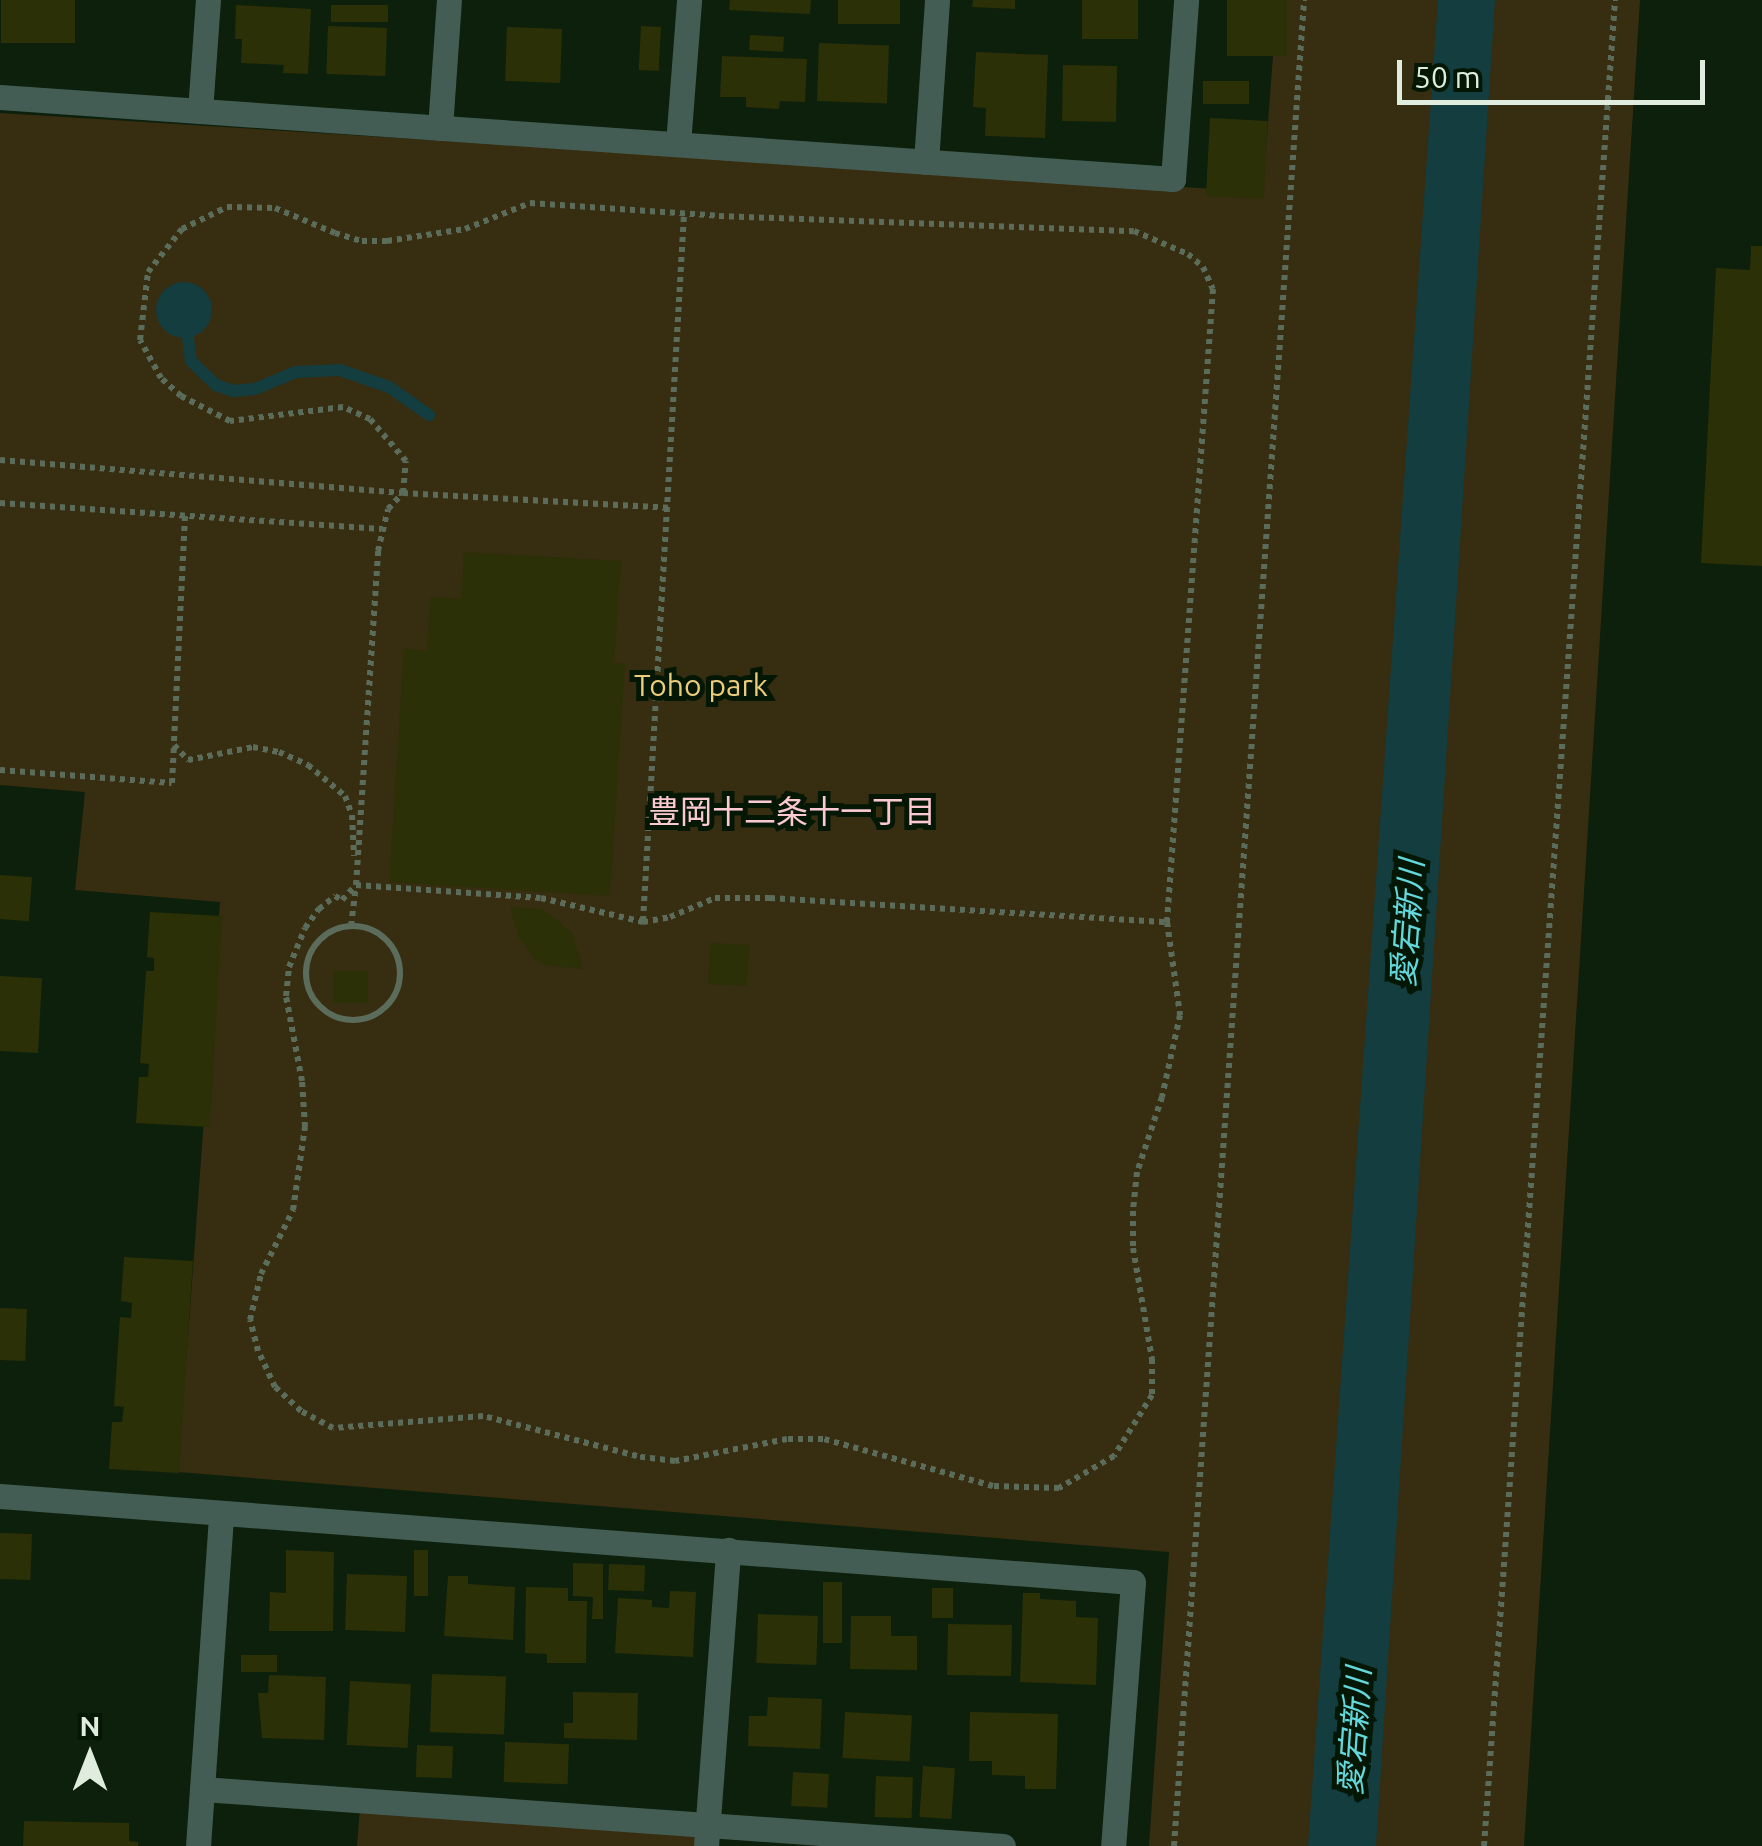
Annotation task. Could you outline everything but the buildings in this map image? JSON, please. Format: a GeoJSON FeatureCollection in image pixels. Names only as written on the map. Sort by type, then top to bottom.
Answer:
{"type":"FeatureCollection","features":[{"type":"Feature","properties":{"kind":"street"},"geometry":{"type":"LineString","coordinates":[[200,111],[208,0]]}},
{"type":"Feature","properties":{"kind":"street"},"geometry":{"type":"LineString","coordinates":[[440,128],[449,0]]}},
{"type":"Feature","properties":{"kind":"street"},"geometry":{"type":"LineString","coordinates":[[678,144],[689,0]]}},
{"type":"Feature","properties":{"kind":"street"},"geometry":{"type":"LineString","coordinates":[[926,162],[937,0]]}},
{"type":"Feature","properties":{"kind":"street"},"geometry":{"type":"LineString","coordinates":[[0,97],[1173,179],[1186,0]]}},
{"type":"Feature","properties":{"kind":"street"},"geometry":{"type":"LineString","coordinates":[[0,1496],[1133,1582],[1113,1846]]}},
{"type":"Feature","properties":{"kind":"street"},"geometry":{"type":"LineString","coordinates":[[198,1846],[221,1514]]}},
{"type":"Feature","properties":{"kind":"street"},"geometry":{"type":"LineString","coordinates":[[707,1834],[728,1550]]}},
{"type":"Feature","properties":{"kind":"street"},"geometry":{"type":"LineString","coordinates":[[202,1789],[707,1834],[1003,1846]]}},
{"type":"Feature","properties":{"kind":"path"},"geometry":{"type":"LineString","coordinates":[[1174,1846],[1304,0]]}},
{"type":"Feature","properties":{"kind":"path"},"geometry":{"type":"LineString","coordinates":[[1484,1846],[1616,0]]}},
{"type":"Feature","properties":{"kind":"path"},"geometry":{"type":"LineString","coordinates":[[174,744],[188,760],[253,747],[280,752],[328,778],[344,796],[352,815],[356,885],[342,900],[335,896],[320,909],[305,928],[289,967],[286,996],[304,1112],[301,1176],[293,1210],[261,1274],[250,1320],[258,1351],[275,1387],[301,1411],[333,1428],[483,1416],[637,1456],[675,1460],[786,1439],[822,1439],[993,1486],[1059,1488],[1114,1456],[1152,1395],[1152,1359],[1133,1248],[1133,1212],[1137,1172],[1162,1097],[1180,1016],[1167,922],[1213,289],[1203,268],[1166,241],[1134,231],[684,214],[530,204],[466,229],[414,240],[362,241],[296,214],[250,205],[227,207],[182,229],[148,272],[143,295],[140,340],[160,378],[203,410],[230,421],[316,407],[343,407],[370,418],[406,461],[403,494],[388,509],[380,530],[356,885],[351,926]]}},
{"type":"Feature","properties":{"kind":"path"},"geometry":{"type":"LineString","coordinates":[[643,922],[684,214]]}},
{"type":"Feature","properties":{"kind":"path"},"geometry":{"type":"LineString","coordinates":[[0,460],[403,494],[669,508]]}},
{"type":"Feature","properties":{"kind":"path"},"geometry":{"type":"LineString","coordinates":[[0,503],[380,530]]}},
{"type":"Feature","properties":{"kind":"path"},"geometry":{"type":"LineString","coordinates":[[0,770],[172,783],[185,516]]}},
{"type":"Feature","properties":{"kind":"path"},"geometry":{"type":"LineString","coordinates":[[356,885],[542,898],[643,922],[670,917],[716,898],[770,898],[1167,922]]}},
{"type":"Feature","properties":{"kind":"path"},"geometry":{"type":"LineString","coordinates":[[351,926],[381,936],[399,962],[396,994],[386,1006],[360,1020],[331,1015],[319,1006],[306,979],[312,950],[322,938],[351,926]]}},
{"type":"Feature","properties":{"kind":"green space","name":"Toho park"},"geometry":{"type":"Polygon","coordinates":[[[1277,0],[1640,0],[1524,1846],[1149,1846],[1169,1552],[178,1472],[220,902],[75,890],[85,792],[0,785],[0,113],[1263,192],[1277,0]]]}},
{"type":"Feature","properties":{"kind":"green space"},"geometry":{"type":"Polygon","coordinates":[[[360,1807],[696,1829],[695,1846],[357,1846],[360,1807]]]}},
{"type":"Feature","properties":{"kind":"water","name":"愛宕新川"},"geometry":{"type":"Polygon","coordinates":[[[1438,0],[1495,0],[1376,1846],[1308,1846],[1438,0]]]}},
{"type":"Feature","properties":{"kind":"water"},"geometry":{"type":"Polygon","coordinates":[[[184,282],[204,290],[212,310],[204,330],[184,338],[164,330],[156,310],[164,290],[184,282]]]}},
{"type":"Feature","properties":{"kind":"waterway"},"geometry":{"type":"LineString","coordinates":[[188,338],[191,361],[216,385],[233,391],[255,389],[296,372],[340,370],[389,387],[429,415]]}},
{"type":"Feature","properties":{"kind":"district","name":"豊岡十二条十一丁目"},"geometry":{"type":"Point","coordinates":[792,811]}}]}
